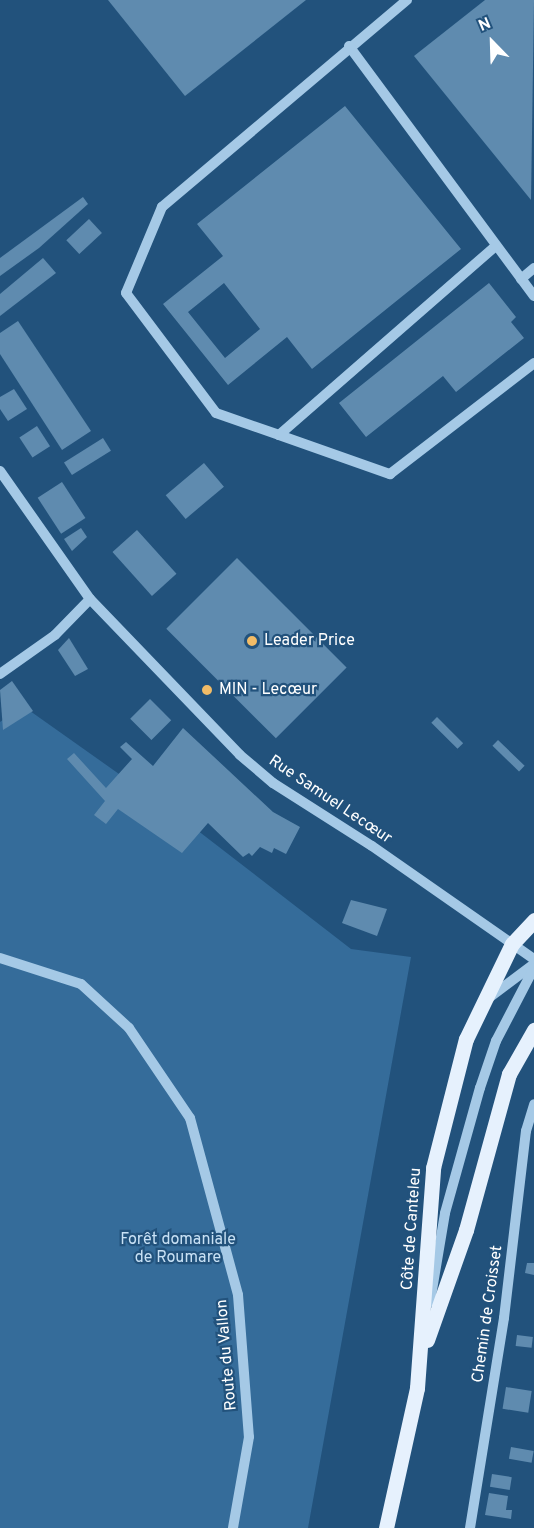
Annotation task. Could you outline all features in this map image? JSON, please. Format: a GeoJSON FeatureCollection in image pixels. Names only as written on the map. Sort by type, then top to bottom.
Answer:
{"type":"FeatureCollection","features":[{"type":"Feature","properties":{"kind":"main road","name":"Côte de Canteleu"},"geometry":{"type":"LineString","coordinates":[[421,1358],[433,1168],[466,1039],[512,944],[534,920]]}},
{"type":"Feature","properties":{"kind":"main road","name":"Côte de Canteleu"},"geometry":{"type":"LineString","coordinates":[[386,1528],[421,1358],[466,1230],[509,1074],[534,1030]]}},
{"type":"Feature","properties":{"kind":"street"},"geometry":{"type":"LineString","coordinates":[[407,0],[349,46],[162,207],[126,293],[216,413],[390,474],[534,363]]}},
{"type":"Feature","properties":{"kind":"street"},"geometry":{"type":"LineString","coordinates":[[349,46],[534,296]]}},
{"type":"Feature","properties":{"kind":"street"},"geometry":{"type":"LineString","coordinates":[[279,435],[496,246]]}},
{"type":"Feature","properties":{"kind":"street"},"geometry":{"type":"LineString","coordinates":[[520,279],[534,268]]}},
{"type":"Feature","properties":{"kind":"street","name":"Rue Samuel Lecœur"},"geometry":{"type":"LineString","coordinates":[[0,471],[90,599],[119,634],[273,783],[372,846],[534,959]]}},
{"type":"Feature","properties":{"kind":"street"},"geometry":{"type":"LineString","coordinates":[[0,674],[55,635],[90,599]]}},
{"type":"Feature","properties":{"kind":"street","name":"Route du Vallon"},"geometry":{"type":"LineString","coordinates":[[0,958],[81,984],[129,1028],[190,1118],[238,1296],[249,1437],[233,1528]]}},
{"type":"Feature","properties":{"kind":"street"},"geometry":{"type":"LineString","coordinates":[[484,1002],[534,966]]}},
{"type":"Feature","properties":{"kind":"street"},"geometry":{"type":"LineString","coordinates":[[421,1358],[445,1213],[480,1088],[496,1041],[534,966]]}},
{"type":"Feature","properties":{"kind":"street","name":"Chemin de Croisset"},"geometry":{"type":"LineString","coordinates":[[470,1528],[504,1318],[526,1131],[534,1104]]}},
{"type":"Feature","properties":{"kind":"green space","name":"Forêt domaniale de Roumare"},"geometry":{"type":"Polygon","coordinates":[[[23,706],[184,820],[351,949],[411,957],[308,1528],[0,1528],[0,722],[23,706]]]}},
{"type":"Feature","properties":{"kind":"building"},"geometry":{"type":"Polygon","coordinates":[[[108,0],[306,0],[185,96],[108,0]]]}},
{"type":"Feature","properties":{"kind":"building"},"geometry":{"type":"Polygon","coordinates":[[[485,0],[534,0],[531,200],[414,56],[485,0]]]}},
{"type":"Feature","properties":{"kind":"building"},"geometry":{"type":"Polygon","coordinates":[[[345,106],[461,249],[312,369],[287,337],[228,385],[163,304],[223,256],[197,224],[345,106]],[[224,283],[188,312],[225,358],[260,329],[224,283]]]}},
{"type":"Feature","properties":{"kind":"building"},"geometry":{"type":"Polygon","coordinates":[[[83,197],[88,204],[39,248],[0,276],[0,258],[83,197]]]}},
{"type":"Feature","properties":{"kind":"building"},"geometry":{"type":"Polygon","coordinates":[[[89,219],[102,233],[79,254],[66,240],[89,219]]]}},
{"type":"Feature","properties":{"kind":"building"},"geometry":{"type":"Polygon","coordinates":[[[43,258],[56,273],[0,316],[0,294],[43,258]]]}},
{"type":"Feature","properties":{"kind":"building"},"geometry":{"type":"Polygon","coordinates":[[[489,283],[516,317],[511,322],[524,338],[456,392],[443,376],[366,437],[339,403],[489,283]]]}},
{"type":"Feature","properties":{"kind":"building"},"geometry":{"type":"Polygon","coordinates":[[[18,321],[91,431],[62,450],[0,354],[0,333],[18,321]]]}},
{"type":"Feature","properties":{"kind":"building"},"geometry":{"type":"Polygon","coordinates":[[[14,389],[27,409],[8,421],[0,409],[0,397],[14,389]]]}},
{"type":"Feature","properties":{"kind":"building"},"geometry":{"type":"Polygon","coordinates":[[[37,426],[50,446],[32,458],[19,437],[37,426]]]}},
{"type":"Feature","properties":{"kind":"building"},"geometry":{"type":"Polygon","coordinates":[[[103,438],[111,451],[72,475],[64,462],[103,438]]]}},
{"type":"Feature","properties":{"kind":"building"},"geometry":{"type":"Polygon","coordinates":[[[204,463],[224,487],[186,519],[166,495],[204,463]]]}},
{"type":"Feature","properties":{"kind":"building"},"geometry":{"type":"Polygon","coordinates":[[[62,482],[85,518],[61,534],[38,498],[62,482]]]}},
{"type":"Feature","properties":{"kind":"building"},"geometry":{"type":"Polygon","coordinates":[[[81,528],[87,537],[72,551],[64,539],[81,528]]]}},
{"type":"Feature","properties":{"kind":"building"},"geometry":{"type":"Polygon","coordinates":[[[137,530],[176,574],[152,596],[112,552],[137,530]]]}},
{"type":"Feature","properties":{"kind":"building","name":"Leader Price"},"geometry":{"type":"Polygon","coordinates":[[[237,558],[347,668],[276,738],[166,629],[237,558]]]}},
{"type":"Feature","properties":{"kind":"building"},"geometry":{"type":"Polygon","coordinates":[[[69,638],[88,669],[75,676],[58,650],[69,638]]]}},
{"type":"Feature","properties":{"kind":"building"},"geometry":{"type":"Polygon","coordinates":[[[12,681],[33,711],[3,730],[0,690],[12,681]]]}},
{"type":"Feature","properties":{"kind":"building"},"geometry":{"type":"Polygon","coordinates":[[[150,699],[171,720],[151,740],[130,719],[150,699]]]}},
{"type":"Feature","properties":{"kind":"building"},"geometry":{"type":"Polygon","coordinates":[[[437,717],[463,743],[458,749],[431,723],[437,717]]]}},
{"type":"Feature","properties":{"kind":"building"},"geometry":{"type":"Polygon","coordinates":[[[183,728],[273,812],[300,827],[286,854],[274,848],[272,853],[260,847],[252,856],[249,853],[243,857],[208,823],[182,853],[118,809],[106,824],[94,815],[105,801],[67,759],[74,753],[106,788],[132,759],[120,747],[126,742],[153,766],[183,728]]]}},
{"type":"Feature","properties":{"kind":"building"},"geometry":{"type":"Polygon","coordinates":[[[498,740],[525,766],[519,771],[492,746],[498,740]]]}},
{"type":"Feature","properties":{"kind":"building"},"geometry":{"type":"Polygon","coordinates":[[[351,900],[387,909],[377,936],[342,923],[351,900]]]}},
{"type":"Feature","properties":{"kind":"building"},"geometry":{"type":"Polygon","coordinates":[[[527,1263],[534,1263],[534,1275],[525,1273],[527,1263]]]}},
{"type":"Feature","properties":{"kind":"building"},"geometry":{"type":"Polygon","coordinates":[[[517,1335],[533,1337],[532,1348],[516,1346],[517,1335]]]}},
{"type":"Feature","properties":{"kind":"building"},"geometry":{"type":"Polygon","coordinates":[[[506,1387],[532,1391],[528,1413],[503,1409],[506,1387]]]}},
{"type":"Feature","properties":{"kind":"building"},"geometry":{"type":"Polygon","coordinates":[[[511,1447],[534,1451],[532,1463],[509,1459],[511,1447]]]}},
{"type":"Feature","properties":{"kind":"building"},"geometry":{"type":"Polygon","coordinates":[[[492,1474],[512,1477],[510,1490],[490,1487],[492,1474]]]}},
{"type":"Feature","properties":{"kind":"building"},"geometry":{"type":"Polygon","coordinates":[[[489,1493],[508,1496],[506,1510],[512,1510],[511,1519],[485,1515],[489,1493]]]}},
{"type":"Feature","properties":{"kind":"place","name":"Leader Price"},"geometry":{"type":"Point","coordinates":[252,641]}},
{"type":"Feature","properties":{"kind":"place","name":"MIN - Lecœur"},"geometry":{"type":"Point","coordinates":[207,690]}}]}
